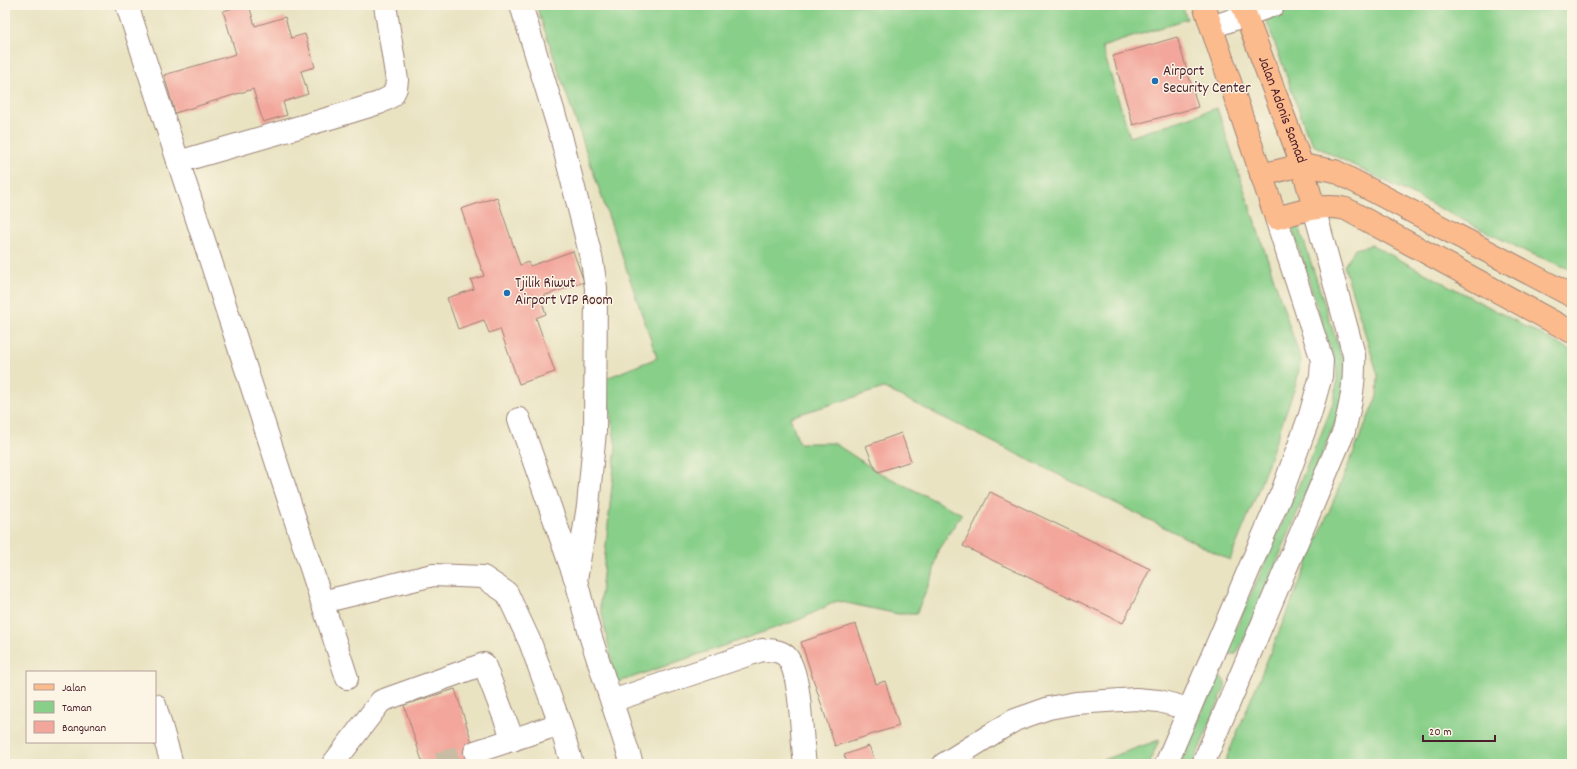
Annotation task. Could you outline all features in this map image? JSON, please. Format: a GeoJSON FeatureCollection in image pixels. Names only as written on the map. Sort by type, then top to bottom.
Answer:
{"type":"FeatureCollection","features":[{"type":"Feature","properties":{"kind":"main road"},"geometry":{"type":"LineString","coordinates":[[1204,5],[1276,218],[1314,208],[1335,206],[1346,209],[1572,332]]}},
{"type":"Feature","properties":{"kind":"main road","name":"Jalan Adonis Samad"},"geometry":{"type":"LineString","coordinates":[[1244,10],[1302,165],[1261,176]]}},
{"type":"Feature","properties":{"kind":"main road"},"geometry":{"type":"LineString","coordinates":[[1314,208],[1302,165],[1335,171],[1572,296]]}},
{"type":"Feature","properties":{"kind":"lane"},"geometry":{"type":"LineString","coordinates":[[127,5],[347,678]]}},
{"type":"Feature","properties":{"kind":"lane"},"geometry":{"type":"LineString","coordinates":[[178,162],[337,116],[378,103],[392,96],[396,88],[397,80],[385,5]]}},
{"type":"Feature","properties":{"kind":"lane"},"geometry":{"type":"LineString","coordinates":[[521,5],[561,136],[592,261],[596,288],[595,431],[588,506],[576,580]]}},
{"type":"Feature","properties":{"kind":"lane"},"geometry":{"type":"LineString","coordinates":[[1212,27],[1244,10],[1274,5]]}},
{"type":"Feature","properties":{"kind":"lane"},"geometry":{"type":"LineString","coordinates":[[1203,764],[1344,431],[1352,401],[1354,355],[1314,208]]}},
{"type":"Feature","properties":{"kind":"lane"},"geometry":{"type":"LineString","coordinates":[[1166,764],[1282,492],[1310,415],[1321,376],[1322,360],[1276,218]]}},
{"type":"Feature","properties":{"kind":"lane"},"geometry":{"type":"LineString","coordinates":[[519,419],[576,580],[591,638],[632,764]]}},
{"type":"Feature","properties":{"kind":"lane"},"geometry":{"type":"LineString","coordinates":[[322,602],[433,575],[483,577],[507,593],[530,642],[560,724],[572,764]]}},
{"type":"Feature","properties":{"kind":"lane"},"geometry":{"type":"LineString","coordinates":[[612,701],[762,650],[774,650],[785,655],[792,666],[800,703],[805,764]]}},
{"type":"Feature","properties":{"kind":"lane"},"geometry":{"type":"LineString","coordinates":[[1210,659],[1242,671]]}},
{"type":"Feature","properties":{"kind":"lane"},"geometry":{"type":"LineString","coordinates":[[333,764],[381,701],[484,664],[512,740]]}},
{"type":"Feature","properties":{"kind":"lane"},"geometry":{"type":"LineString","coordinates":[[944,764],[994,732],[1016,720],[1049,708],[1076,703],[1136,699],[1159,701],[1189,709]]}},
{"type":"Feature","properties":{"kind":"lane"},"geometry":{"type":"LineString","coordinates":[[156,708],[172,764]]}},
{"type":"Feature","properties":{"kind":"lane"},"geometry":{"type":"LineString","coordinates":[[475,752],[560,724]]}},
{"type":"Feature","properties":{"kind":"green space"},"geometry":{"type":"Polygon","coordinates":[[[536,5],[1182,5],[1187,19],[1102,47],[1130,137],[1217,108],[1301,360],[1296,384],[1257,494],[1230,560],[884,388],[790,417],[799,443],[834,443],[878,472],[962,514],[938,550],[933,575],[916,614],[898,614],[837,601],[801,619],[616,683],[600,604],[616,446],[604,379],[657,358],[536,5]]]}},
{"type":"Feature","properties":{"kind":"green space"},"geometry":{"type":"Polygon","coordinates":[[[1261,5],[1572,5],[1572,270],[1527,252],[1315,146],[1307,133],[1261,5]]]}},
{"type":"Feature","properties":{"kind":"green space"},"geometry":{"type":"Polygon","coordinates":[[[1297,220],[1344,364],[1343,404],[1244,640],[1236,654],[1230,654],[1227,649],[1321,434],[1335,395],[1337,370],[1291,223],[1297,220]]]}},
{"type":"Feature","properties":{"kind":"green space"},"geometry":{"type":"Polygon","coordinates":[[[1372,245],[1572,351],[1572,764],[1224,764],[1377,396],[1378,375],[1344,266],[1355,249],[1372,245]]]}},
{"type":"Feature","properties":{"kind":"green space"},"geometry":{"type":"Polygon","coordinates":[[[1221,677],[1225,682],[1225,687],[1193,764],[1180,764],[1213,685],[1218,678],[1221,677]]]}},
{"type":"Feature","properties":{"kind":"green space"},"geometry":{"type":"Polygon","coordinates":[[[1159,740],[1149,764],[1091,764],[1159,740]]]}},
{"type":"Feature","properties":{"kind":"building"},"geometry":{"type":"Polygon","coordinates":[[[243,5],[249,5],[255,26],[285,17],[291,38],[305,34],[315,67],[301,71],[308,94],[283,102],[287,115],[263,122],[253,89],[175,113],[164,75],[236,54],[223,11],[243,5]]]}},
{"type":"Feature","properties":{"kind":"building","name":"Airport Security Center"},"geometry":{"type":"Polygon","coordinates":[[[1177,37],[1198,107],[1133,125],[1113,56],[1177,37]]]}},
{"type":"Feature","properties":{"kind":"building","name":"Tjilik Riwut Airport VIP Room"},"geometry":{"type":"Polygon","coordinates":[[[497,197],[520,265],[528,262],[530,266],[573,251],[584,282],[540,297],[546,314],[536,318],[555,372],[519,384],[500,329],[489,333],[484,320],[458,329],[447,298],[474,289],[471,280],[484,276],[461,209],[497,197]]]}},
{"type":"Feature","properties":{"kind":"building"},"geometry":{"type":"Polygon","coordinates":[[[901,433],[911,461],[878,472],[866,446],[901,433]]]}},
{"type":"Feature","properties":{"kind":"building"},"geometry":{"type":"Polygon","coordinates":[[[990,492],[1150,569],[1123,623],[963,546],[990,492]]]}},
{"type":"Feature","properties":{"kind":"building"},"geometry":{"type":"Polygon","coordinates":[[[856,624],[876,684],[885,681],[899,726],[835,746],[801,642],[856,624]]]}},
{"type":"Feature","properties":{"kind":"building"},"geometry":{"type":"Polygon","coordinates":[[[455,689],[479,764],[423,764],[404,705],[455,689]]]}},
{"type":"Feature","properties":{"kind":"building"},"geometry":{"type":"Polygon","coordinates":[[[869,746],[876,764],[848,764],[844,755],[869,746]]]}},
{"type":"Feature","properties":{"kind":"tunnel"},"geometry":{"type":"LineString","coordinates":[[438,764],[475,752]]}},
{"type":"Feature","properties":{"kind":"place","name":"Airport Security Center"},"geometry":{"type":"Point","coordinates":[1155,81]}},
{"type":"Feature","properties":{"kind":"place","name":"Tjilik Riwut Airport VIP Room"},"geometry":{"type":"Point","coordinates":[507,293]}}]}
